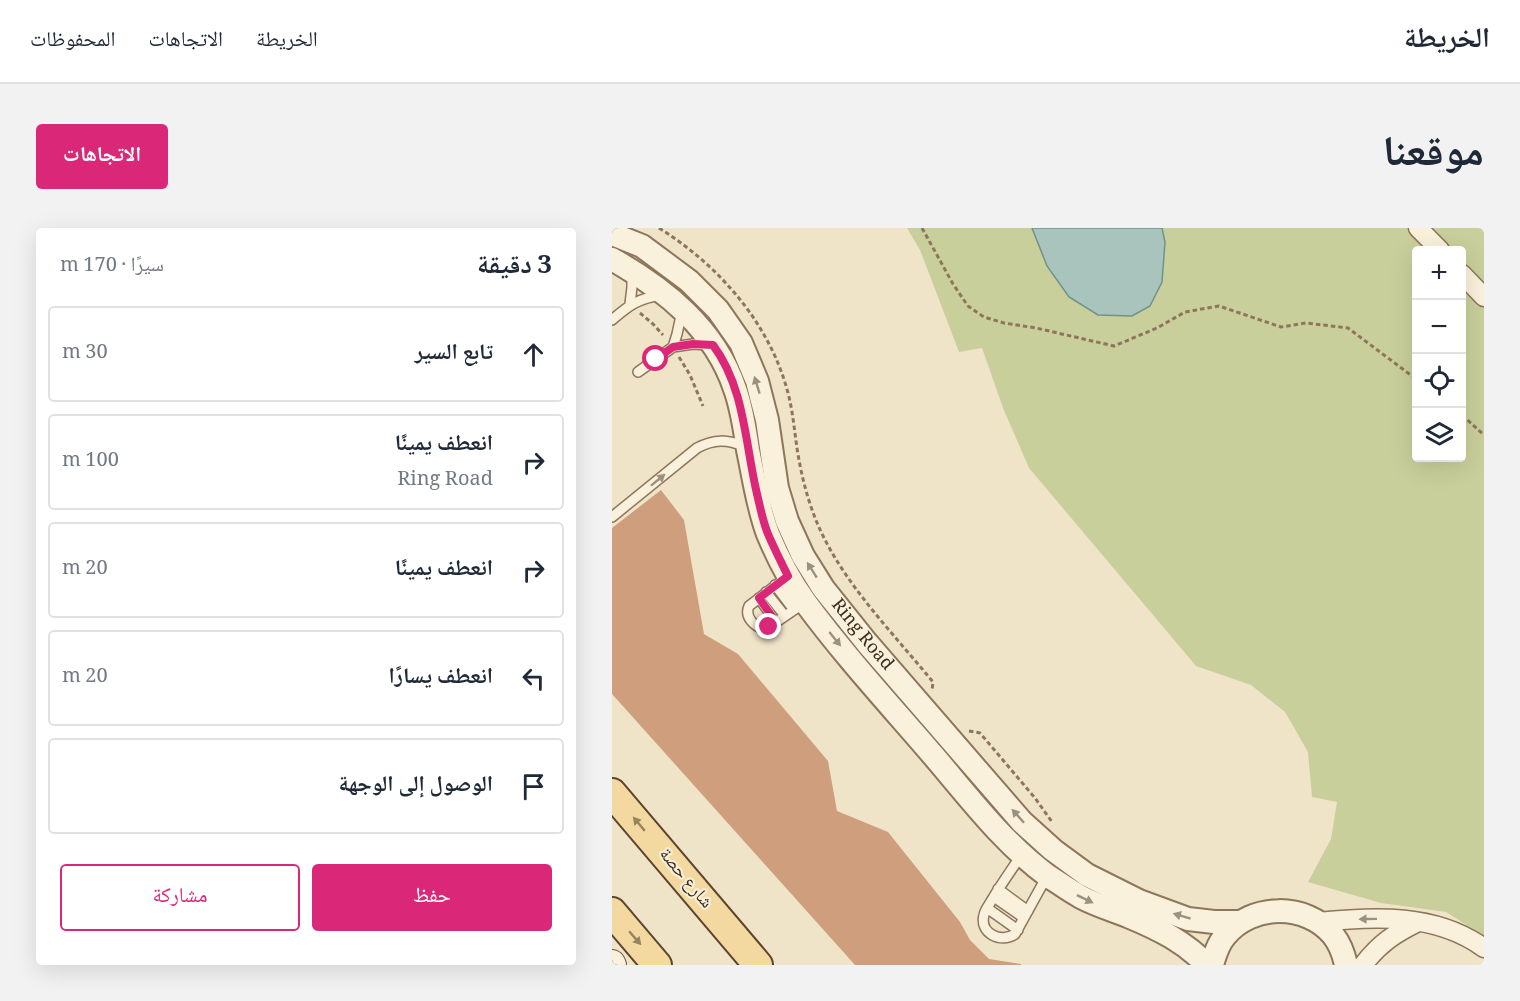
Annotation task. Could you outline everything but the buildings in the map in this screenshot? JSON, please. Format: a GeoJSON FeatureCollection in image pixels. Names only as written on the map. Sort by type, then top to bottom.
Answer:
{"type":"FeatureCollection","features":[{"type":"Feature","properties":{"kind":"main road","name":"شارع حصة"},"geometry":{"type":"LineString","coordinates":[[612,793],[758,965]]}},
{"type":"Feature","properties":{"kind":"main road"},"geometry":{"type":"LineString","coordinates":[[612,912],[657,965]]}},
{"type":"Feature","properties":{"kind":"street"},"geometry":{"type":"LineString","coordinates":[[1418,228],[1436,246]]}},
{"type":"Feature","properties":{"kind":"street","name":"Ring Road"},"geometry":{"type":"LineString","coordinates":[[612,234],[642,246],[690,281],[718,310],[741,344],[757,381],[777,488],[787,521],[803,556],[823,588],[867,644],[1022,822],[1053,850],[1087,875],[1139,901],[1188,919],[1240,922]]}},
{"type":"Feature","properties":{"kind":"street","name":"Ring Road"},"geometry":{"type":"LineString","coordinates":[[622,264],[675,302],[697,324],[718,352],[735,388],[757,493],[782,581],[800,606],[855,664],[994,826],[1022,854],[1047,875],[1081,897],[1176,939],[1195,952],[1207,965]]}},
{"type":"Feature","properties":{"kind":"street"},"geometry":{"type":"LineString","coordinates":[[1466,278],[1484,297]]}},
{"type":"Feature","properties":{"kind":"street"},"geometry":{"type":"LineString","coordinates":[[1212,965],[1216,951],[1226,935],[1240,922],[1258,913],[1279,910],[1299,913],[1318,922],[1333,936],[1343,953],[1346,965]]}},
{"type":"Feature","properties":{"kind":"street"},"geometry":{"type":"LineString","coordinates":[[1318,922],[1368,918],[1418,921],[1450,929],[1484,948]]}},
{"type":"Feature","properties":{"kind":"street"},"geometry":{"type":"LineString","coordinates":[[1363,965],[1375,950],[1395,933],[1418,921]]}},
{"type":"Feature","properties":{"kind":"lane"},"geometry":{"type":"LineString","coordinates":[[622,264],[633,287],[630,304]]}},
{"type":"Feature","properties":{"kind":"lane"},"geometry":{"type":"LineString","coordinates":[[612,320],[630,304],[642,299],[675,302],[679,328],[673,347]]}},
{"type":"Feature","properties":{"kind":"lane"},"geometry":{"type":"LineString","coordinates":[[638,372],[673,347],[693,344],[713,345]]}},
{"type":"Feature","properties":{"kind":"lane"},"geometry":{"type":"LineString","coordinates":[[612,517],[706,443],[726,441],[748,448]]}},
{"type":"Feature","properties":{"kind":"lane"},"geometry":{"type":"LineString","coordinates":[[782,581],[749,606],[747,610],[750,619],[758,628],[766,629],[800,606]]}},
{"type":"Feature","properties":{"kind":"lane"},"geometry":{"type":"LineString","coordinates":[[763,595],[785,616]]}},
{"type":"Feature","properties":{"kind":"lane"},"geometry":{"type":"LineString","coordinates":[[763,595],[776,622]]}},
{"type":"Feature","properties":{"kind":"lane"},"geometry":{"type":"LineString","coordinates":[[1022,854],[984,914],[983,922],[986,930],[1003,940],[1018,930],[1047,875]]}},
{"type":"Feature","properties":{"kind":"lane"},"geometry":{"type":"LineString","coordinates":[[996,893],[1026,915]]}},
{"type":"Feature","properties":{"kind":"lane"},"geometry":{"type":"LineString","coordinates":[[987,908],[1018,930]]}},
{"type":"Feature","properties":{"kind":"path"},"geometry":{"type":"LineString","coordinates":[[659,228],[681,242],[713,268],[740,300],[765,336],[789,395],[803,481],[819,526],[837,562],[856,589],[933,682],[932,697]]}},
{"type":"Feature","properties":{"kind":"path"},"geometry":{"type":"LineString","coordinates":[[922,228],[968,306],[984,317],[1114,346],[1156,328],[1185,312],[1219,306],[1281,327],[1305,323],[1348,328],[1412,376]]}},
{"type":"Feature","properties":{"kind":"path"},"geometry":{"type":"LineString","coordinates":[[1466,419],[1484,435]]}},
{"type":"Feature","properties":{"kind":"path"},"geometry":{"type":"LineString","coordinates":[[960,729],[980,733],[1035,798],[1054,825]]}},
{"type":"Feature","properties":{"kind":"green space"},"geometry":{"type":"Polygon","coordinates":[[[907,228],[1484,228],[1484,936],[1446,912],[1381,903],[1308,882],[1331,839],[1337,802],[1312,797],[1308,752],[1285,712],[1251,685],[1196,666],[1029,468],[1003,408],[982,348],[959,352],[920,250],[907,228]]]}},
{"type":"Feature","properties":{"kind":"water"},"geometry":{"type":"Polygon","coordinates":[[[1032,228],[1162,228],[1165,242],[1162,282],[1150,306],[1132,316],[1098,315],[1069,297],[1047,266],[1032,228]]]}},
{"type":"Feature","properties":{"kind":"route"},"geometry":{"type":"LineString","coordinates":[[656,359],[673,347],[693,344],[713,345],[735,388],[757,493],[768,533],[788,576],[759,598],[776,622],[769,627]]}}]}
